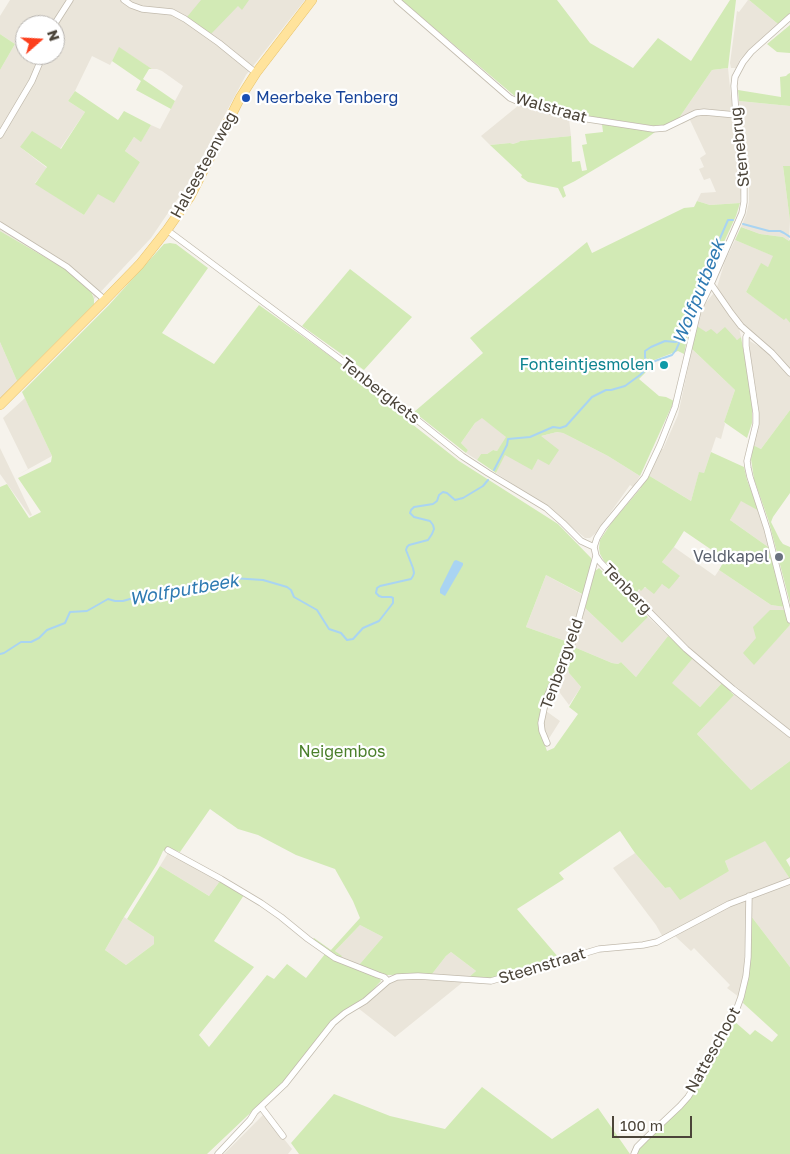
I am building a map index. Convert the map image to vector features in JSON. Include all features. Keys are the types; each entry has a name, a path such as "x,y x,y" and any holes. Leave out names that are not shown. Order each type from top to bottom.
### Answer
{"main road":[{"name":"Halsesteenweg","path":"0,405 140,264 167,230 190,197 240,98 312,0"}],"street":[{"path":"60,15 70,0"},
{"path":"124,0 142,9 172,12 185,18 256,74"},
{"name":"Walstraat","path":"397,0 510,98 519,102 568,116 653,129 665,128 696,113 736,115"},
{"name":"Stenebrug","path":"675,407 698,311 736,228 744,202 744,176 736,115 735,77 738,69 751,52 790,17"},
{"path":"0,135 32,81 39,65"},
{"path":"0,225 67,267 105,300"},
{"name":"Tenbergkets","path":"167,230 361,375 462,456 488,474 546,508 582,541 594,547"},
{"path":"711,284 730,313 790,373"},
{"path":"748,333 746,346 756,413 756,424 748,468 767,529 790,620"},
{"name":"Tenberg","path":"675,407 660,445 644,477 597,538 594,547 596,556 686,649 790,734"},
{"name":"Tenbergveld","path":"547,743 541,723 546,699 568,658 596,556"},
{"path":"168,850 222,879 267,907 308,940 335,958 384,977 388,981 365,1001 333,1023 285,1084 260,1106 250,1120 218,1154"},
{"name":"Steenstraat","path":"388,981 397,977 418,976 492,981 599,949 650,944 709,914 749,896 790,881"},
{"name":"Natteschoot","path":"634,1154 645,1139 688,1097 713,1057 732,1020 741,997 746,976 749,896"},
{"path":"260,1106 283,1136"}],"shaded area":[{"path":"10,0 305,0 246,75 189,182 151,238 94,299 93,295 67,270 0,231 0,70 15,44 0,34 0,16","holes":["119,48 152,69 162,71 183,86 160,129 151,125 141,141 134,137 125,151 140,162 98,193 84,215 35,183 47,168 20,147 60,149 85,112 68,101 92,56 110,65"]},
{"path":"748,0 778,24 740,59 736,68 731,68 730,63 737,11 739,12"},
{"path":"728,68 742,178 740,203 710,205 697,201 701,193 716,192 710,178 704,180 699,169 704,167 700,158 706,154 690,120 682,124 679,118 712,70"},
{"path":"739,101 790,106 790,166 783,166 790,221 789,241 783,237 760,234 741,227 749,202 749,176 747,160 745,160"},
{"path":"519,105 569,119 571,136 520,141 513,144 490,145 481,136"},
{"path":"735,240 774,256 768,267 761,264 746,292 784,319 786,317 790,323 790,371 735,316 717,287 725,261"},
{"path":"715,294 739,328 741,337 738,340 706,333 697,326 704,305"},
{"path":"750,341 768,352 790,377 790,410 761,449 753,445 759,422 759,409 750,353"},
{"path":"0,342 17,381 0,399"},
{"path":"692,349 735,390 724,422 721,439 716,437 704,473 699,473 691,501 648,475 661,448 663,449 678,415"},
{"path":"25,398 52,456 14,477 28,469 3,418"},
{"path":"482,417 507,437 497,451 493,450 487,454 481,454 477,460 466,453 468,450 461,443 475,423"},
{"path":"557,432 563,433 608,456 640,476 633,487 630,485 596,533 590,538 585,538 551,509 496,473 505,454 532,469 538,459 541,436"},
{"path":"0,448 32,515 30,516 0,474"},
{"path":"741,500 759,511 771,549 730,520"},
{"path":"674,547 715,576 719,570 771,605 785,607 786,610 756,638 754,664 790,625 790,761 751,790 697,734 739,689 695,653 636,594 640,589 663,584 680,577 662,562"},
{"path":"546,575 583,595 571,643 526,627"},
{"path":"585,608 622,643 648,617 668,636 636,677 621,662 618,664 612,663 574,647"},
{"path":"693,658 722,683 700,707 671,683"},
{"path":"566,668 568,668 569,673 581,687 569,705 554,685"},
{"path":"546,711 560,721 548,740 543,724"},
{"path":"765,840 790,879 790,967 751,916 746,914 744,965 739,997 727,988 730,985 694,948 691,951 675,936 665,941 656,925 613,868 635,853 665,888 729,871 725,861"},
{"path":"168,853 220,881 209,896 160,866"},
{"path":"124,917 154,937 154,944 126,965 105,950"},
{"path":"360,925 383,937 359,965 341,958 335,951"},
{"path":"451,952 476,971 469,977 432,974"},
{"path":"398,979 463,982 395,1037 358,1008 389,983"},
{"path":"264,1114 292,1149 288,1154 224,1154"}],"green space":[{"path":"201,0 249,0 242,10 238,6 211,34 187,17"},
{"path":"401,0 557,0 590,43 633,68 658,38 691,61 730,0 736,0 728,68 712,70 679,118 666,125 654,126 567,113 517,98"},
{"path":"749,0 790,0 790,13 778,24"},
{"path":"790,25 790,53 777,52 767,44"},
{"path":"0,34 15,44 0,70"},
{"path":"119,47 152,69 149,69 143,79 175,101 171,109 136,90 141,81 112,61"},
{"path":"790,73 790,106 739,101 738,90 781,97 780,77"},
{"path":"75,91 118,120 124,111 151,125 141,142 134,137 125,151 140,162 114,203 98,194 84,215 35,184 47,167 20,147 32,131 61,149 85,112 68,101"},
{"path":"602,124 655,132 563,187 566,196 563,198 558,188 528,182 521,177 522,175 490,145 513,144 520,141 571,136 572,162 580,161 582,171 587,170 582,145 587,144 585,134 603,132"},
{"path":"783,166 790,166 790,221"},
{"path":"697,201 710,205 740,203 736,216 704,285 691,320 684,354 678,351 649,362 652,366 639,379 659,396 674,401 640,476 608,456 563,433 557,432 541,436 559,450 549,465 538,459 532,470 505,455 496,473 477,460 481,454 487,454 493,450 497,451 506,437 482,418 475,423 461,443 468,450 466,453 414,412 483,353 470,338 587,242 592,253 684,208 694,207"},
{"path":"741,227 760,234 783,237 789,241 790,239 790,323 786,318 784,320 746,292 761,263 768,267 773,256 735,240"},
{"path":"0,231 67,270 91,291 94,299 94,304 17,381 0,342"},
{"name":"Neigembos","path":"164,244 176,244 208,268 162,333 214,364 259,305 351,371 417,428 459,461 558,524 591,558 592,564 584,595 546,575 526,627 571,643 563,663 544,698 540,731 547,751 554,748 578,714 569,707 581,687 569,673 568,668 574,647 612,663 618,664 621,662 636,677 668,636 693,658 672,683 700,707 722,683 734,695 697,734 751,790 790,761 790,857 786,860 790,867 790,879 765,841 725,861 729,871 680,900 670,887 665,888 635,853 620,831 559,873 564,879 517,909 559,958 521,971 484,978 469,977 476,971 451,952 432,974 387,975 359,965 383,937 360,925 335,951 342,956 341,958 312,940 314,938 331,950 360,918 335,869 296,855 258,835 238,829 210,809 180,852 168,848 163,851 105,950 126,965 154,944 154,937 127,919 160,866 209,896 220,881 244,895 214,941 254,967 199,1035 209,1047 267,975 274,979 287,964 306,978 325,954 379,978 381,981 367,996 344,1011 283,1082 207,1154 0,1154 0,487 7,484 29,518 41,512 18,478 51,462 52,456 22,392 109,305"},
{"path":"350,269 412,317 364,370 302,326"},
{"path":"697,326 706,332 711,329 717,334 725,327 737,340 741,337 752,408 752,423 747,438 724,422 735,390 692,349"},
{"path":"790,410 790,493 771,522 783,544 790,547 790,603 769,522 754,479 751,459 753,445 761,449"},
{"path":"711,452 744,467 759,511 741,501 730,520 771,549 785,607 771,605 719,570 725,559 684,531 662,562 680,576 669,589 662,584 654,594 645,587 641,591 639,589 636,594 604,561 600,554 600,540 612,522 640,489 648,475 691,501 699,472 704,473"},
{"path":"599,568 648,617 622,643 585,608 595,571"},
{"path":"770,610 786,610 790,625 754,665 743,653 756,638 753,627"},
{"path":"751,916 790,967 790,1154 636,1154 638,1149 684,1104 734,1021 750,1035 755,1030 772,1042 778,1035 743,1003 748,975"},
{"path":"482,1087 552,1139 598,1108 630,1154 299,1154 291,1143 334,1094 390,1116 445,1129"}],"water":[{"path":"456,560 463,563 463,565 445,596 440,593 440,589"}],"waterway":[{"name":"Wolfputbeek","path":"494,470 507,445 508,439 530,437 553,427 560,428 566,426 592,397 606,390 625,386 655,361 672,355 680,341 685,316 692,303 693,296 712,259 728,220 733,220"},
{"name":"Wolfputbeek","path":"743,224 769,231 780,231 790,237"},
{"path":"648,367 645,351 665,341 680,341"},
{"name":"Wolfputbeek","path":"0,654 21,642 31,642 39,638 47,630 65,623 70,612 87,611 108,599 123,601 154,592 205,586 232,578 263,580 287,587 291,590 294,597 317,610 329,629 341,633 347,640 353,639 363,628 379,621 393,603 393,598 379,596 376,593 377,588 411,579 413,576 413,568 406,550 407,547 428,540 432,534 434,529 430,521 414,517 410,513 411,510 414,507 433,504 443,492 455,500 463,498 483,486 488,480"}],"place":[{"name":"Meerbeke Tenberg","path":"246,98"},
{"name":"Fonteintjesmolen","path":"664,365"},
{"name":"Veldkapel","path":"779,557"}]}
